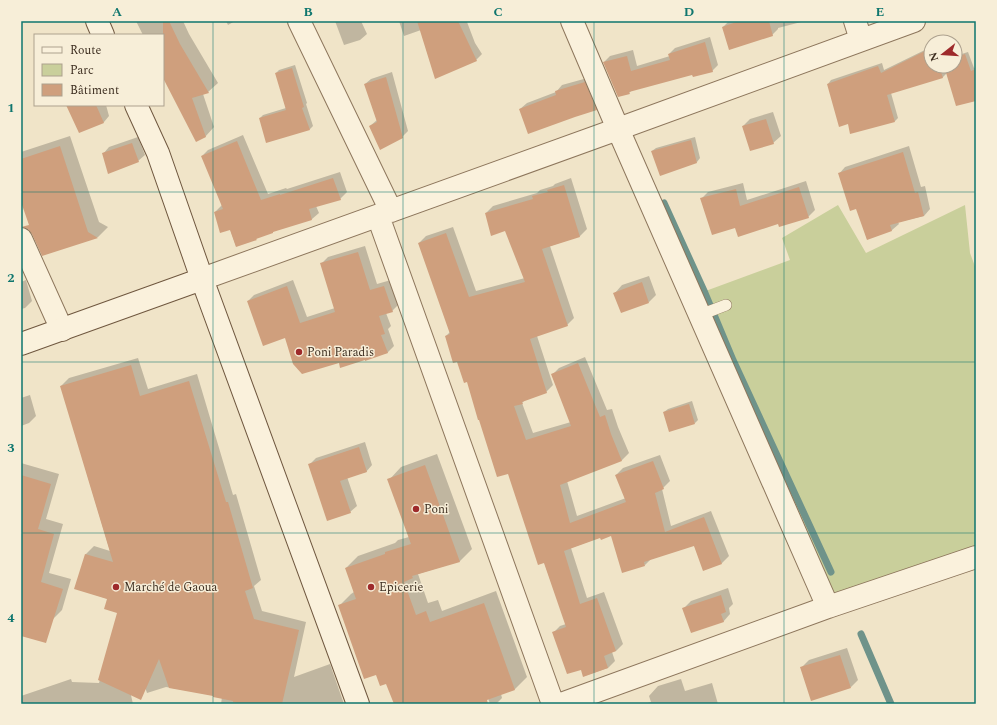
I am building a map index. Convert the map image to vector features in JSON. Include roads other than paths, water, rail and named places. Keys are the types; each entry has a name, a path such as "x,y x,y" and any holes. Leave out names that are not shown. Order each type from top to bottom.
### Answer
{"street":[{"path":"97,21 103,34"},
{"path":"299,21 384,214 553,704"},
{"path":"572,21 828,607"},
{"path":"21,344 618,129 858,31 914,21"},
{"path":"136,106 158,153 202,279 358,704"},
{"path":"21,238 62,330"},
{"path":"561,704 828,607 976,557"}],"lane":[{"path":"700,315 726,304"}],"waterway":[{"path":"664,203 705,293 733,360 831,572"},
{"path":"861,634 891,704"}],"place":[{"name":"Poni Paradis","path":"299,352"},
{"name":"Poni","path":"416,509"},
{"name":"Marché de Gaoua","path":"116,587"},
{"name":"Epicerie","path":"371,587"}]}
